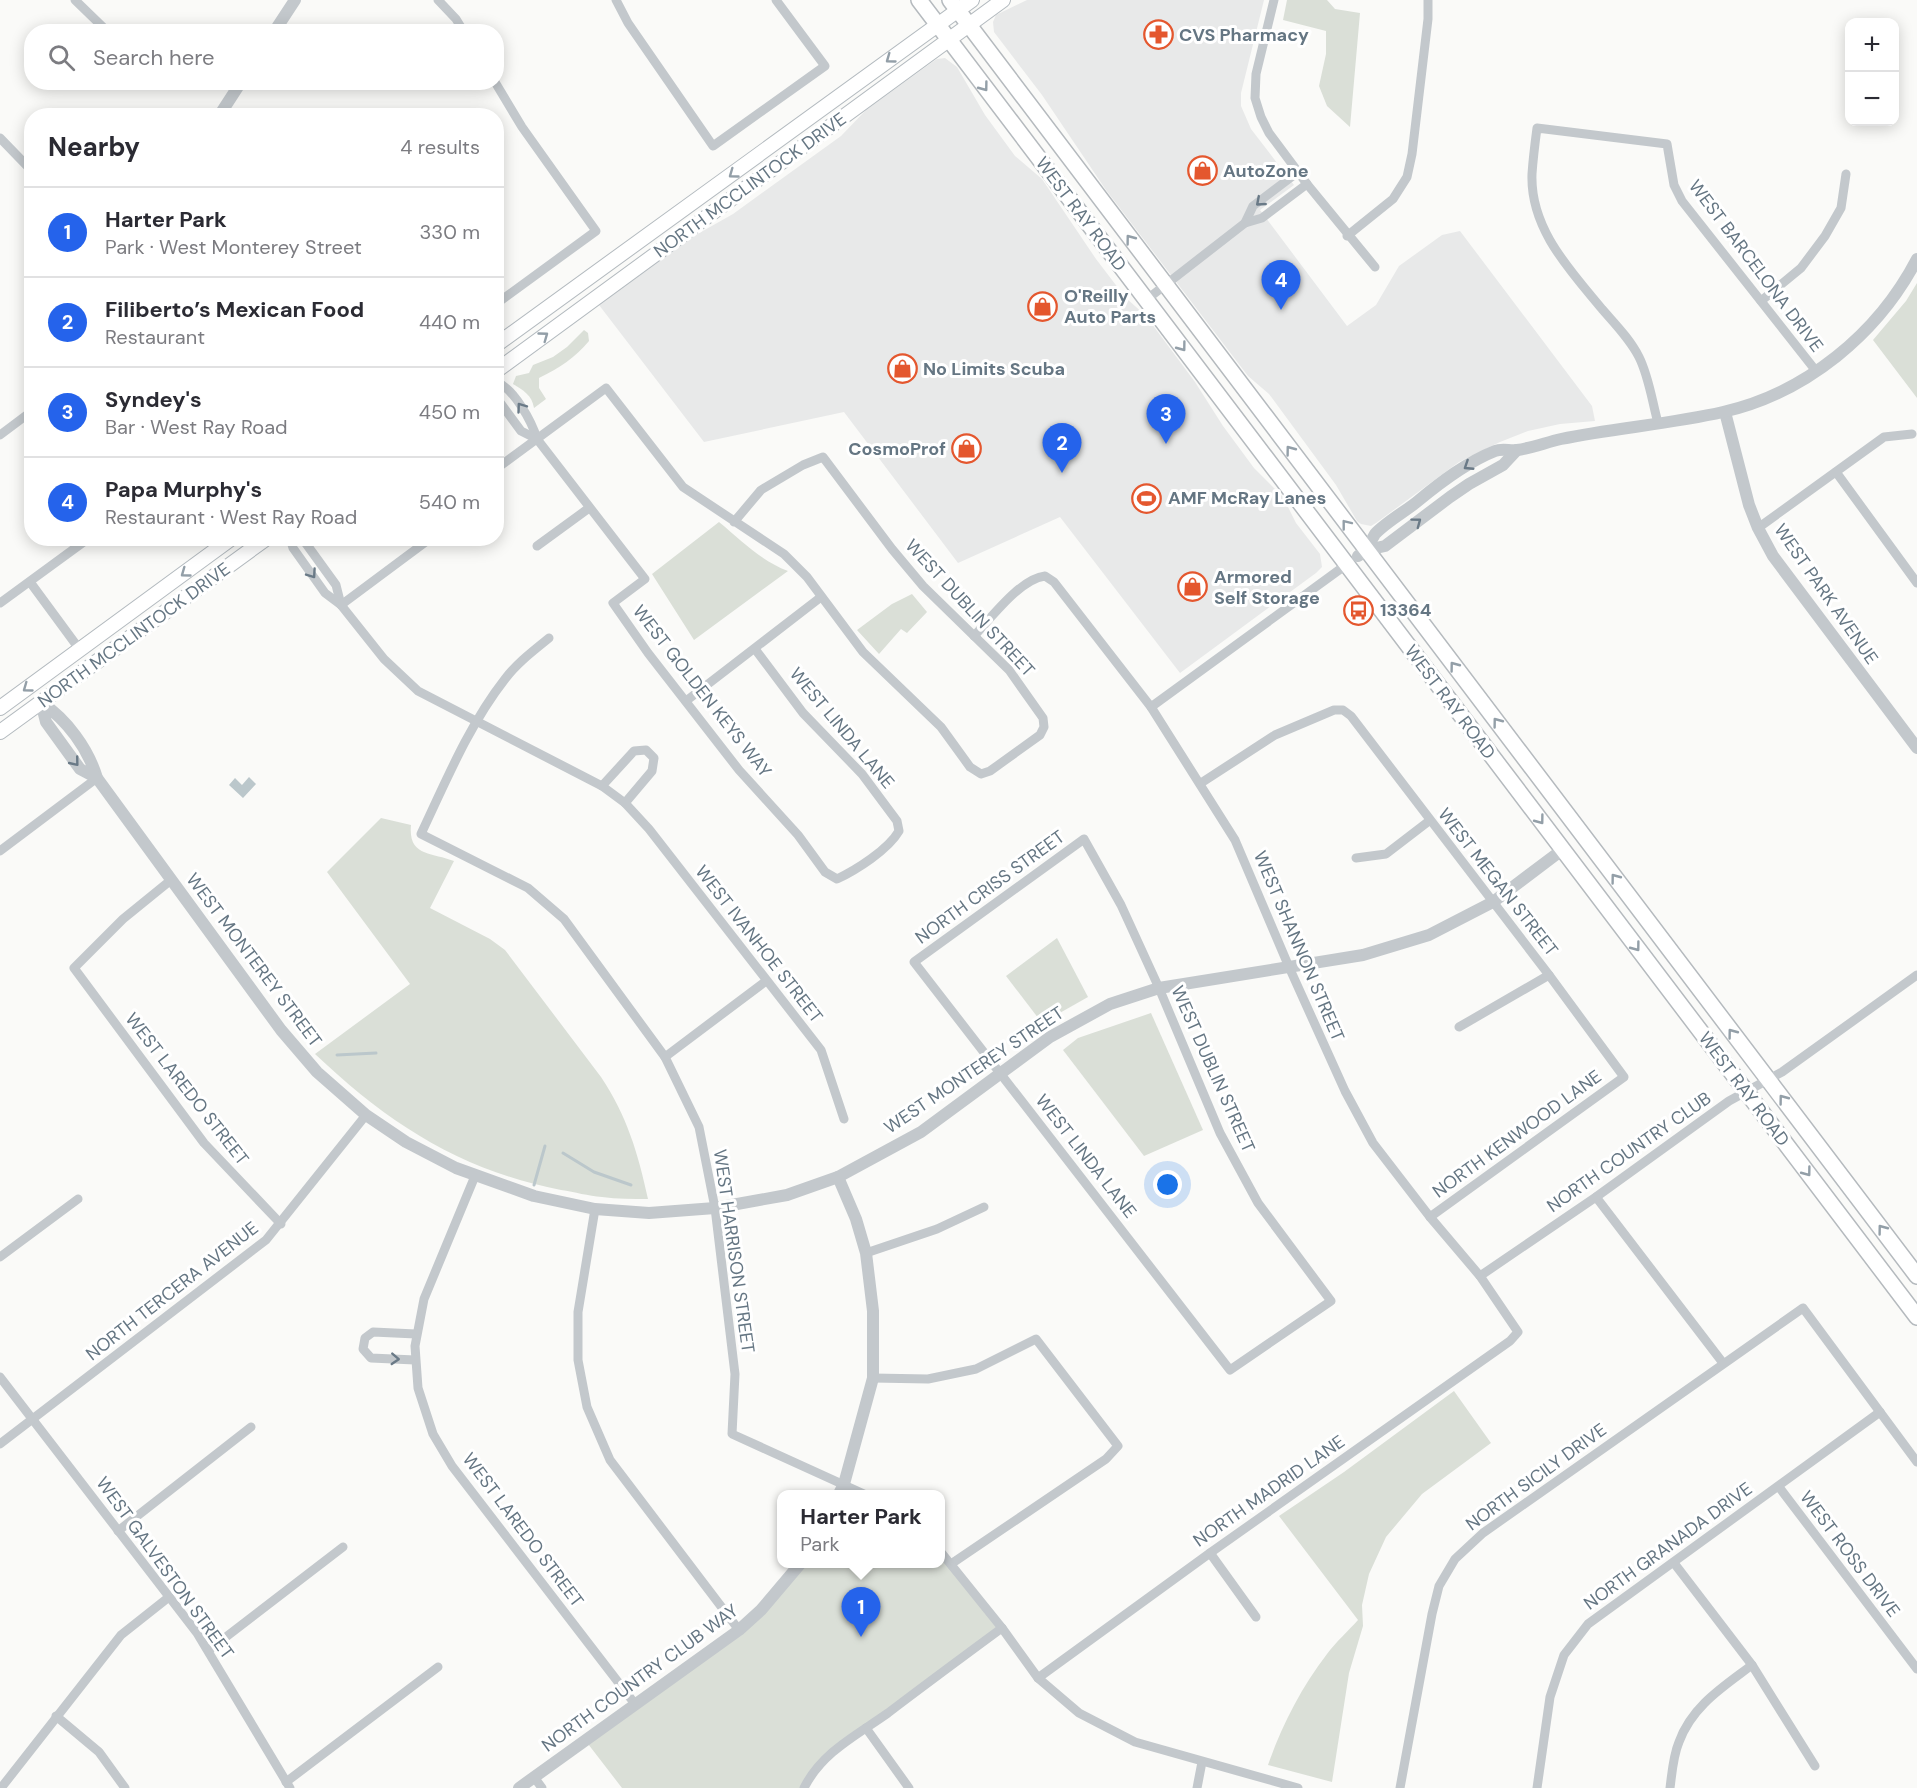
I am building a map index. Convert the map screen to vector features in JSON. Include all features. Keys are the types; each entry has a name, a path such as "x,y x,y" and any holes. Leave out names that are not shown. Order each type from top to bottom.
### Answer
{"main road":[{"name":"WEST RAY ROAD","path":"919,0 1146,300 1357,557 1768,1080 1917,1276"},
{"name":"NORTH MCCLINTOCK DRIVE","path":"504,339 938,25 954,5 972,0"},
{"name":"NORTH MCCLINTOCK DRIVE","path":"504,364 1003,0"},
{"name":"WEST RAY ROAD","path":"954,5 1165,285 1562,850 1917,1317"},
{"name":"NORTH MCCLINTOCK DRIVE","path":"0,708 221,546"},
{"name":"NORTH MCCLINTOCK DRIVE","path":"0,732 256,546"}],"street":[{"path":"75,0 100,24"},
{"path":"279,24 295,0"},
{"path":"438,0 459,24"},
{"path":"616,0 628,23 713,146 825,66 776,0"},
{"path":"1274,0 1256,74 1256,98 1264,125 1347,236 1374,267"},
{"path":"1347,236 1393,199 1407,177 1412,154 1428,19 1428,0"},
{"path":"224,108 236,90"},
{"path":"500,90 522,127 596,231 504,298"},
{"name":"WEST BARCELONA DRIVE","path":"1658,423 1646,372 1638,356 1624,335 1564,262 1544,230 1537,210 1532,175 1537,128 1667,144 1674,185 1682,201 1816,371"},
{"path":"0,138 24,163"},
{"path":"1245,224 1253,207 1298,172"},
{"path":"1761,302 1801,268 1825,236 1841,208 1846,174"},
{"path":"1146,300 1245,224 1262,218 1307,184"},
{"path":"1151,707 1357,557 1385,546 1459,490 1503,465 1518,450 1596,432 1725,412 1775,395 1834,359 1868,327 1902,284 1917,259"},
{"name":"WEST GOLDEN KEYS WAY","path":"504,386 532,422 537,439 645,579 613,603 739,770 798,835 825,872 837,879"},
{"path":"504,463 606,388 683,487 784,554 807,577 821,597 686,701"},
{"name":"WEST GOLDEN KEYS WAY","path":"504,408 521,431 537,439"},
{"name":"WEST PARK AVENUE","path":"1725,412 1749,505 1758,528 1791,582 1917,748"},
{"path":"0,435 24,417"},
{"path":"1758,528 1884,437 1912,434"},
{"name":"WEST DUBLIN STREET","path":"734,522 761,490 803,465 823,457 892,549 923,586 1009,670 1043,718 1044,727 1040,735 990,771 981,774 970,767 941,726 862,652 821,597"},
{"path":"1836,472 1917,583"},
{"path":"537,546 589,508"},
{"path":"0,603 78,546"},
{"name":"WEST IVANHOE STREET","path":"293,546 325,593 341,605 384,659 406,682 431,699 602,786 625,803 649,829 821,1050 844,1119"},
{"name":"WEST IVANHOE STREET","path":"308,546 336,585 341,605"},
{"path":"341,605 420,546"},
{"name":"WEST SHANNON STREET","path":"974,636 1017,591 1035,578 1045,576 1054,582 1151,707 1236,840 1289,967 1345,1091 1373,1143 1431,1218 1480,1276 1518,1332"},
{"path":"30,582 80,650"},
{"path":"475,722 505,678 525,657 549,638"},
{"name":"WEST LINDA LANE","path":"755,649 803,713 862,774 897,821 899,831 894,841 850,873 837,879"},
{"name":"WEST MONTEREY STREET","path":"41,702 58,714 92,760 97,778 293,1045 332,1086 366,1115 420,1150 475,1176 534,1196 595,1209 649,1214 715,1208 787,1195 838,1177 921,1132 1050,1037 1110,1004 1159,988 1363,955 1430,935 1493,902 1562,850"},
{"name":"WEST MEGAN STREET","path":"1201,783 1275,735 1334,710 1343,710 1351,716 1624,1077"},
{"name":"WEST HARRISON STREET","path":"475,722 421,834 528,888 564,919 665,1057 699,1127 715,1208 735,1374 732,1434 842,1489"},
{"path":"602,786 634,751 646,750 654,758 652,771 625,803"},
{"path":"0,850 97,778"},
{"path":"1356,858 1386,855 1429,821"},
{"name":"WEST DUBLIN STREET","path":"1084,839 1121,905 1220,1133 1258,1203 1331,1301 1230,1370"},
{"name":"NORTH CRISS STREET","path":"914,962 1084,839"},
{"name":"WEST LAREDO STREET","path":"171,880 123,919 74,968 204,1143 281,1224"},
{"name":"WEST LINDA LANE","path":"914,962 1230,1370"},
{"path":"1459,1027 1549,975"},
{"name":"NORTH COUNTRY CLUB","path":"1480,1276 1596,1197 1729,1101 1768,1080 1917,975"},
{"path":"665,1057 766,981"},
{"name":"NORTH KENWOOD LANE","path":"1431,1218 1624,1077"},
{"name":"NORTH TERCERA AVENUE","path":"0,1444 250,1255 281,1224 366,1115"},
{"name":"WEST LAREDO STREET","path":"475,1176 424,1299 416,1334 415,1360 418,1388 434,1434 452,1466 635,1704"},
{"path":"838,1177 856,1219 866,1253 873,1311 873,1378 842,1489"},
{"path":"1596,1197 1723,1363"},
{"path":"0,1257 78,1199"},
{"path":"866,1253 937,1229 984,1207"},
{"path":"595,1209 579,1312 578,1360 587,1407 610,1460 739,1630"},
{"name":"NORTH SICILY DRIVE","path":"1400,1788 1439,1586 1455,1560 1483,1533 1803,1308 1880,1412"},
{"path":"415,1360 371,1358 363,1348 364,1338 373,1332 416,1334"},
{"name":"NORTH MADRID LANE","path":"1038,1678 1510,1341 1518,1332"},
{"path":"873,1378 928,1379 976,1368 1036,1339 1118,1446 1106,1459 951,1564"},
{"name":"WEST GALVESTON STREET","path":"0,1377 209,1650 288,1785"},
{"path":"1880,1412 1917,1462"},
{"name":"NORTH GRANADA DRIVE","path":"1537,1788 1550,1697 1564,1655 1588,1624 1880,1412"},
{"path":"118,1531 251,1427"},
{"name":"WEST ROSS DRIVE","path":"1779,1487 1917,1670"},
{"path":"209,1650 343,1547"},
{"path":"1210,1553 1256,1617"},
{"path":"945,1557 1002,1628 1038,1678 1078,1713 1135,1742 1298,1788"},
{"path":"1674,1563 1752,1665 1815,1766"},
{"name":"NORTH COUNTRY CLUB WAY","path":"519,1788 739,1630 762,1610 796,1568"},
{"path":"1,1788 121,1635 169,1597"},
{"path":"804,1788 810,1776 833,1750 1002,1628"},
{"path":"1670,1788 1678,1743 1692,1715 1710,1697 1752,1665"},
{"path":"288,1785 438,1667"},
{"path":"56,1716 99,1752 125,1788"},
{"path":"866,1728 909,1788"},
{"path":"1197,1788 1202,1762"},
{"path":"534,1777 542,1788"}],"shaded area":[{"path":"1027,0 1264,0 1241,93 1241,106 1251,129 1294,185 1260,210 1347,326 1376,305 1399,266 1442,235 1460,231 1592,406 1595,421 1560,424 1528,431 1500,442 1459,462 1371,526 1361,524 1336,485 1269,394 1248,376 1106,190 1042,95 994,32 993,22 996,15"},
{"path":"1287,0 1327,0 1335,9 1360,13 1350,127 1327,106 1319,86 1326,54 1326,31 1283,20"},
{"path":"945,58 957,67 985,115 1015,156 1042,179 1096,259 1125,297 1146,316 1254,468 1283,497 1296,523 1320,554 1322,567 1316,573 1180,673 1060,517 958,563 844,412 704,442 599,305 687,240 733,214 841,136 866,110 931,63"},
{"path":"1917,283 1917,398 1873,340 1906,301"},
{"path":"584,330 588,333 589,341 584,347 566,362 539,378 539,388 546,399 534,408 529,396 513,384 516,376 529,373 533,365 553,357"},
{"path":"719,522 760,556 788,571 694,640 652,574"},
{"path":"912,594 927,612 907,633 901,629 879,654 857,630 892,604"},
{"path":"249,777 256,784 243,798 229,785 235,778 242,785"},
{"path":"381,818 411,825 413,843 417,848 454,861 430,908 490,939 505,950 601,1077 625,1121 648,1199 608,1198 561,1190 524,1181 458,1157 399,1123 370,1102 315,1054 410,984 327,872"},
{"path":"1057,938 1088,997 1042,1023 1006,976"},
{"path":"1151,1013 1203,1130 1144,1156 1063,1050 1078,1038"},
{"path":"1454,1391 1491,1443 1422,1494 1386,1537 1369,1574 1362,1605 1363,1626 1349,1673 1332,1782 1268,1765 1286,1721 1309,1680 1331,1650 1358,1620 1279,1516 1344,1472"},
{"path":"945,1556 1002,1628 833,1750 804,1788 622,1788 585,1740 723,1643 796,1568 945,1568"}],"waterway":[{"path":"337,1055 376,1053"},
{"path":"534,1185 545,1146"},
{"path":"563,1153 594,1172 631,1185"}],"place":[{"name":"CVS Pharmacy","path":"1158,35"},
{"name":"AutoZone","path":"1202,171"},
{"name":"O'Reilly Auto Parts","path":"1043,306"},
{"name":"Papa Murphy's","path":"1281,310"},
{"name":"No Limits Scuba","path":"902,369"},
{"name":"Syndey's","path":"1166,444"},
{"name":"CosmoProf","path":"967,449"},
{"name":"Filiberto’s Mexican Food","path":"1062,473"},
{"name":"AMF McRay Lanes","path":"1147,498"},
{"name":"Armored Self Storage","path":"1193,587"},
{"name":"13364","path":"1359,610"},
{"name":"Harter Park","path":"861,1637"}]}
